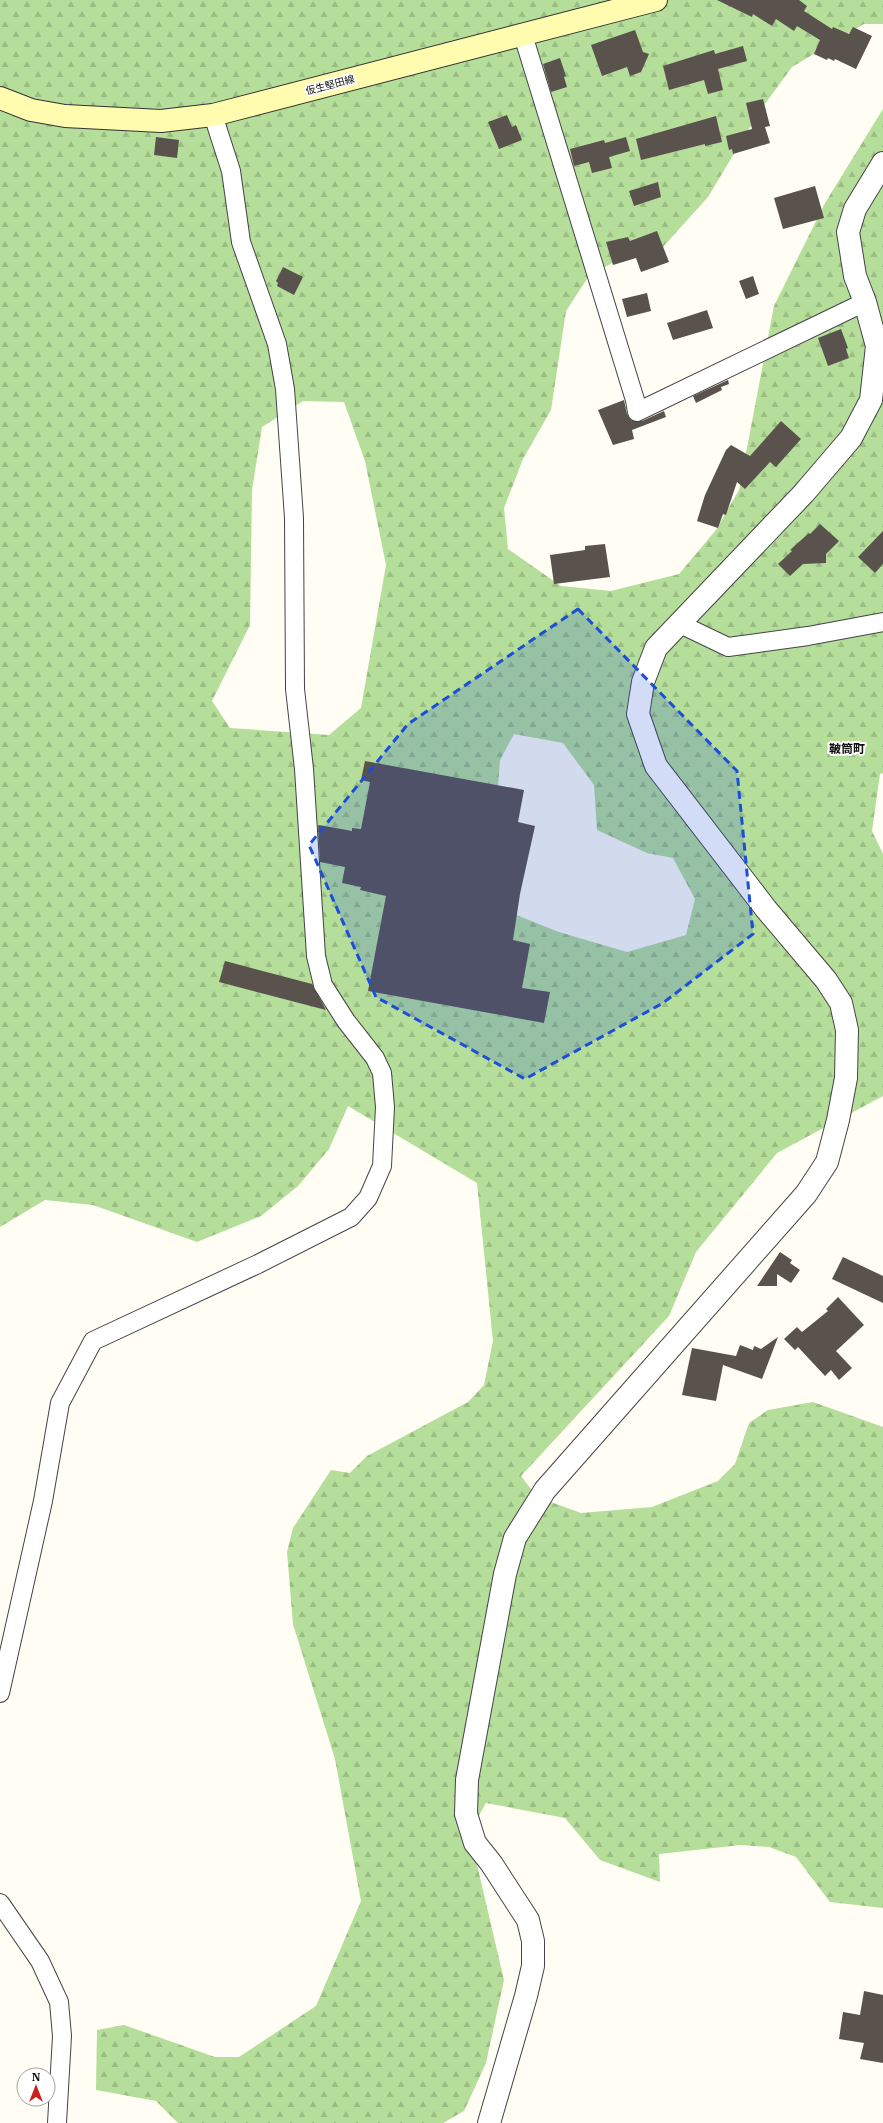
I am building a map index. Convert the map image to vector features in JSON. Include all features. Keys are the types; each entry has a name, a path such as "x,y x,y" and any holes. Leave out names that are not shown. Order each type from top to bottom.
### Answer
{"main road":[{"name":"仮生堅田線","path":"0,98 31,110 65,116 161,121 213,116 656,0"}],"street":[{"path":"523,35 633,392 637,412 865,302"},
{"path":"0,1693 43,1501 60,1403 93,1341 258,1264 351,1217 368,1198 382,1166 385,1107 382,1073 375,1058 346,1021 322,985 316,956 304,769 295,689 294,518 285,390 277,344 241,242 231,171 213,116"},
{"path":"489,2123 526,1996 533,1966 533,1941 528,1920 491,1863 475,1843 466,1814 467,1780 505,1574 515,1538 545,1490 806,1194 827,1162 838,1120 846,1078 847,1030 841,1003 826,980 766,909 656,766 645,738 638,714 643,682 656,648 678,623 804,493 851,438 871,400 880,352 865,302 855,276 848,232 855,209 883,163"},
{"path":"678,623 728,647 808,636 883,622"},
{"path":"0,1903 40,1961 59,2002 62,2036 57,2123"}],"highlighted area":[{"path":"578,609 737,771 753,934 663,1003 525,1079 376,997 309,845 408,724"}],"green space":[{"path":"0,0 883,0 883,24 864,24 792,67 759,112 708,197 653,258 621,258 589,276 566,311 551,410 523,459 504,508 508,549 561,586 611,591 679,574 716,530 739,490 774,306 825,203 883,109 883,773 880,774 872,831 883,854 883,1096 777,1153 696,1252 669,1316 521,1476 537,1497 581,1513 652,1507 718,1481 735,1464 749,1423 768,1410 813,1402 883,1427 883,1908 830,1902 796,1857 769,1847 741,1845 659,1854 660,1882 600,1860 565,1818 486,1803 473,1826 474,1852 504,1980 486,2063 464,2111 443,2123 178,2123 156,2101 96,2090 97,2030 124,2025 215,2057 239,2057 316,2006 361,1901 335,1759 293,1624 287,1552 293,1528 331,1470 350,1473 367,1456 468,1402 484,1385 493,1341 477,1183 348,1106 329,1149 298,1186 261,1216 197,1242 93,1205 45,1200 0,1227","holes":["303,401 344,402 365,461 386,565 361,708 329,735 230,728 212,701 250,625 252,490 262,427","514,734 563,743 594,785 597,830 647,853 673,858 695,899 686,935 627,952 559,932 501,909 494,841 500,760"]}],"building":[{"path":"717,0 799,0 807,6 804,11 832,29 833,27 849,34 853,27 872,36 856,69 835,59 834,61 828,58 827,60 814,54 820,40 797,26 794,31 776,19 772,26 753,14 752,17"},
{"path":"635,30 643,52 649,54 641,72 630,76 627,67 602,76 591,45"},
{"path":"743,46 747,61 718,69 723,90 708,94 704,80 669,90 663,66 714,50 715,54"},
{"path":"560,58 566,76 564,77 567,87 551,92 543,64"},
{"path":"763,99 770,126 765,127 770,143 733,154 732,149 729,150 726,136 752,129 746,103"},
{"path":"507,115 512,127 516,125 522,140 499,149 488,122"},
{"path":"716,116 722,142 705,146 705,144 641,160 636,139"},
{"path":"156,137 179,140 177,158 154,155"},
{"path":"626,137 630,151 609,157 612,168 592,173 589,162 574,166 570,149 604,140 605,143"},
{"path":"658,182 661,197 634,206 629,191"},
{"path":"815,186 824,218 783,229 774,198"},
{"path":"657,231 669,262 641,272 636,258 613,265 606,242 628,237 630,241"},
{"path":"283,267 303,277 294,295 277,286 278,283 276,281"},
{"path":"753,276 759,294 746,299 739,281"},
{"path":"647,293 651,311 627,317 622,299"},
{"path":"707,310 713,328 673,340 667,323"},
{"path":"841,329 848,348 846,349 849,358 828,366 818,338"},
{"path":"728,380 729,384 721,387 722,390 696,403 693,396"},
{"path":"624,400 627,414 632,421 642,421 664,411 666,417 632,430 634,439 613,445 598,410"},
{"path":"781,421 801,439 776,467 770,462 745,489 737,482 726,515 723,514 718,528 697,521 705,495 726,450 731,445 750,456"},
{"path":"820,524 839,541 826,554 826,563 803,564 790,576 778,564 792,551 790,550"},
{"path":"883,531 883,564 875,573 858,557"},
{"path":"605,544 610,577 554,584 550,555 585,550 585,546"},
{"path":"365,761 524,790 518,822 535,826 520,894 513,940 530,944 522,988 550,992 544,1023 368,991 386,896 360,890 361,887 342,883 345,867 320,862 318,826 352,831 352,828 361,829 370,782 361,780"},
{"path":"225,961 312,984 326,1010 219,982"},
{"path":"780,1252 792,1260 790,1263 800,1270 791,1283 777,1274 777,1286 757,1286"},
{"path":"843,1257 883,1276 883,1303 832,1279"},
{"path":"838,1297 864,1325 836,1351 852,1368 839,1380 831,1370 825,1376 798,1347 795,1350 784,1339 797,1327 802,1332 828,1311 826,1309"},
{"path":"778,1337 762,1379 723,1365 716,1401 682,1395 692,1348 736,1356 740,1345 753,1350 754,1346 761,1349"},
{"path":"864,1991 883,1995 883,2063 860,2059 864,2043 839,2039 843,2012 860,2015"}],"district":[{"name":"鞁筒町","path":"847,748"}]}
